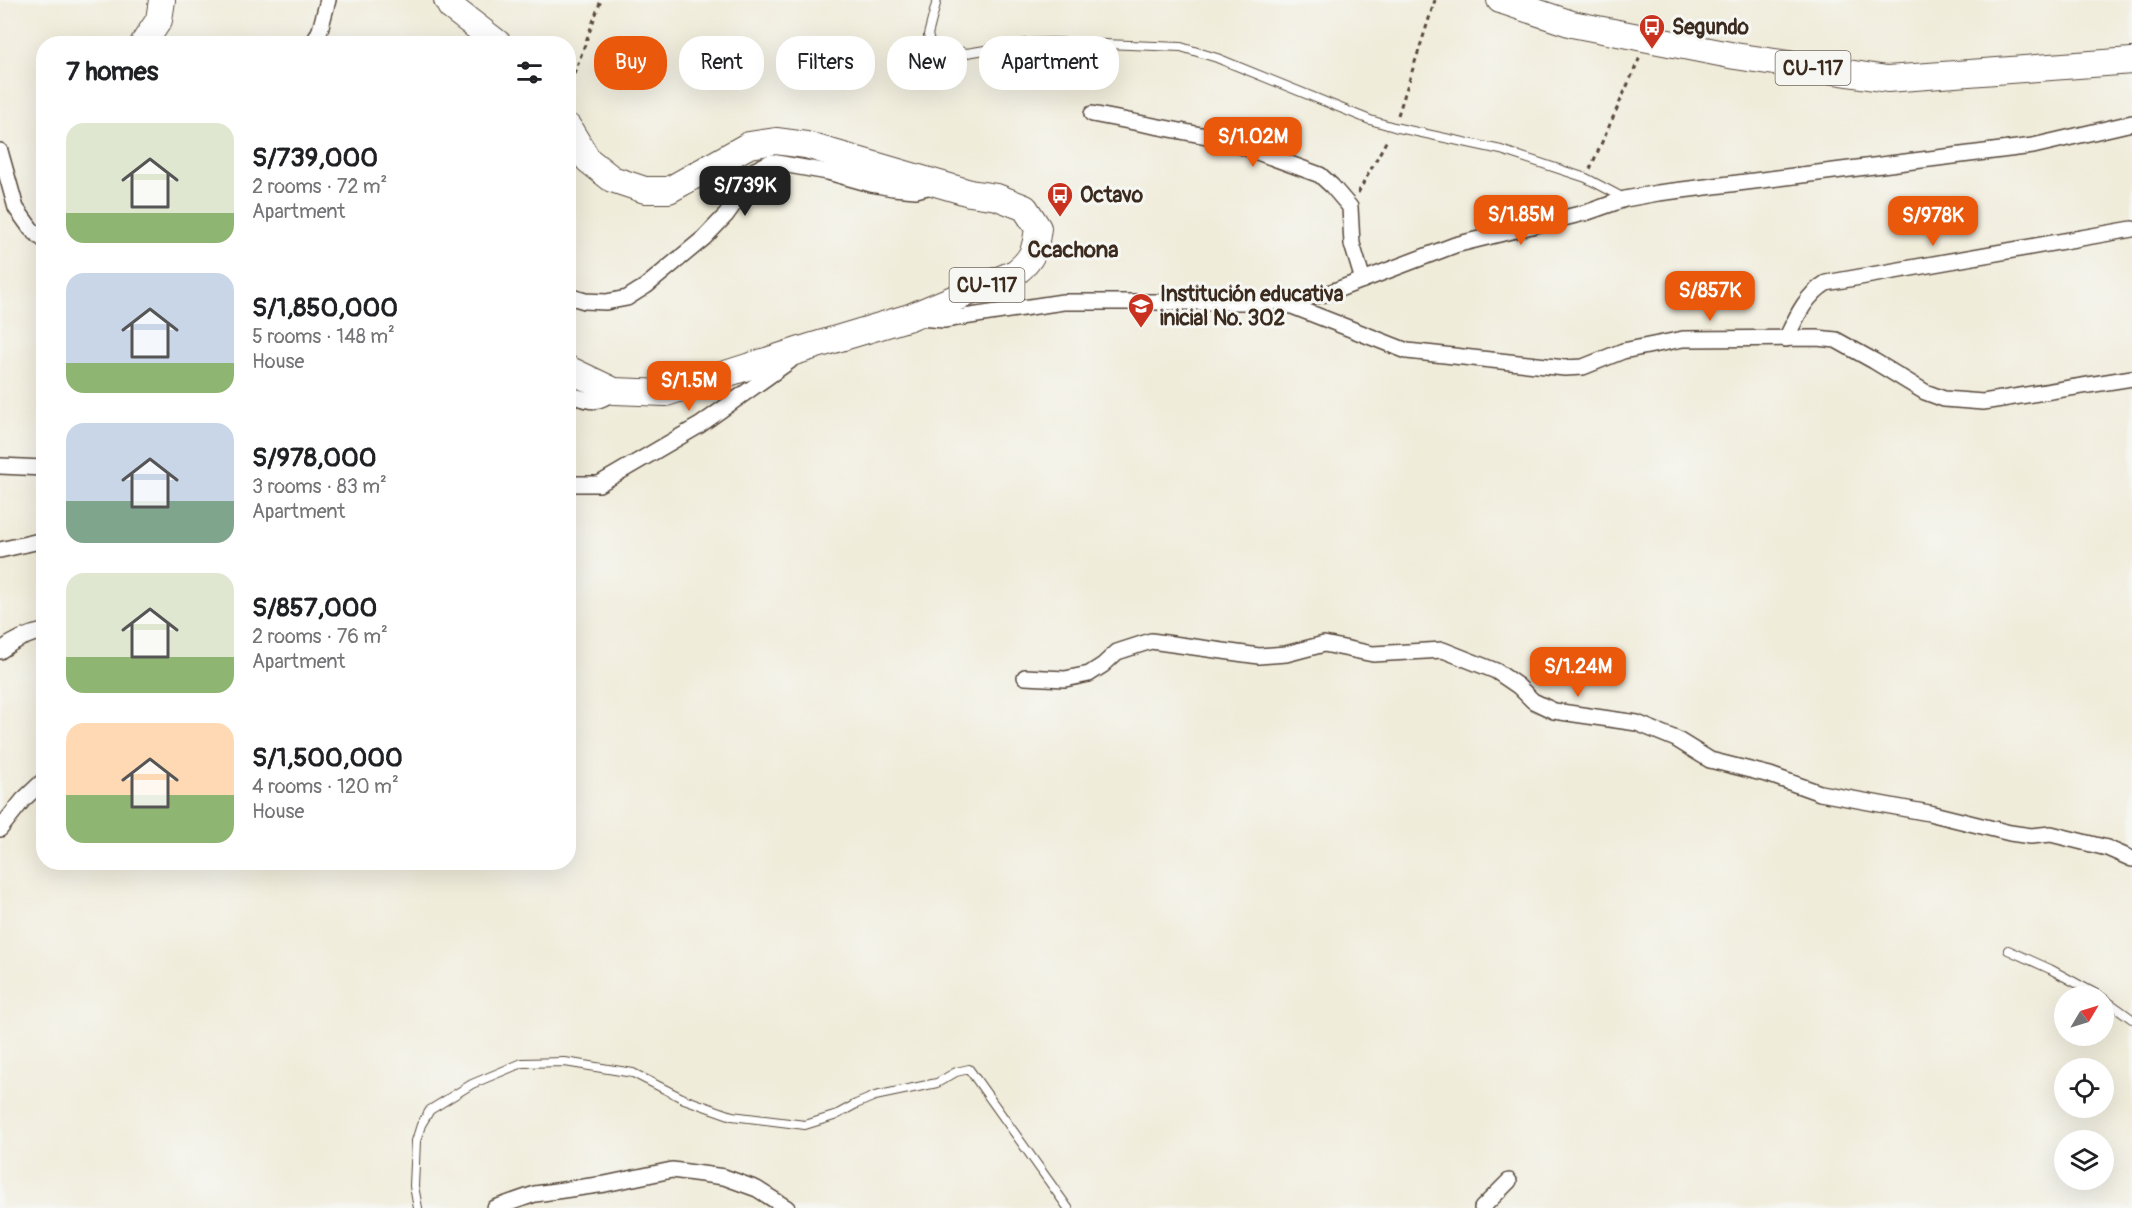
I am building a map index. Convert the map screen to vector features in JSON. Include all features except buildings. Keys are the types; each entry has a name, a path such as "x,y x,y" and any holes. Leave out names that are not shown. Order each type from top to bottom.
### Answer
{"main road":[{"path":"148,36 159,20 162,0"},
{"path":"447,0 451,7 489,36"},
{"name":"CU-117","path":"1500,0 1572,24 1735,56 1887,79 2132,61"},
{"name":"CU-117","path":"576,140 588,160 612,179 645,190 669,190 749,145 776,141 806,145 936,184 997,197 1024,208 1038,228 1036,249 1028,263 1015,273 910,317 666,393 614,391 576,373"}],"street":[{"path":"317,36 328,0"},
{"path":"1092,114 1233,143 1320,175 1350,207 1352,244 1363,280"},
{"path":"910,317 944,320 1063,302 1282,302 1326,294 1455,245 1588,212 1625,199 2033,146 2132,123"},
{"path":"0,151 16,208 36,233"},
{"path":"576,298 606,302 627,298 646,286 704,238 726,215 755,170 771,162 828,172 893,188 916,190 936,184"},
{"path":"1786,339 1807,299 1814,290 1826,283 2132,229"},
{"path":"1282,302 1407,351 1564,368 1582,367 1623,351 1683,339 1817,338 1836,340 1924,392 1944,399 1983,402 2132,378"},
{"path":"576,484 599,484 700,425 810,347"},
{"path":"576,397 593,402 603,399 614,391"},
{"path":"0,466 36,468"},
{"path":"0,550 36,542"},
{"path":"0,651 36,632"},
{"path":"1025,677 1065,679 1089,674 1117,652 1151,641 1259,656 1286,654 1324,644 1373,654 1443,650 1496,671 1533,700 1554,711 1637,723 1676,739 1710,760 1770,775 1820,793 1929,813 2010,833 2031,836 2051,834 2107,848 2132,859"},
{"path":"0,829 36,788"},
{"path":"495,1208 535,1194 605,1184 672,1170 723,1177 757,1189 787,1208"},
{"path":"1482,1208 1509,1181"}],"lane":[{"path":"937,0 928,35 930,41 938,47 967,53 1027,43 1052,42 1181,47 1217,58 1370,120 1501,150 1586,178 1625,199"},
{"path":"2008,950 2082,986"},
{"path":"2114,1005 2132,1018"},
{"path":"418,1208 414,1186 416,1141 421,1125 430,1110 472,1084 522,1063 566,1062 633,1073 684,1099 732,1116 805,1125 834,1116 875,1096 937,1083 956,1072 969,1069 1068,1208"}],"path":[{"path":"576,69 601,0"},
{"path":"1350,207 1394,127 1435,0"},
{"path":"1586,178 1648,39"}],"place":[{"name":"Segundo","path":"1652,50"},
{"name":"Octavo","path":"1060,218"},
{"name":"Institución educativa inicial No. 302","path":"1141,329"}],"district":[{"name":"Ccachona","path":"1073,250"}]}
